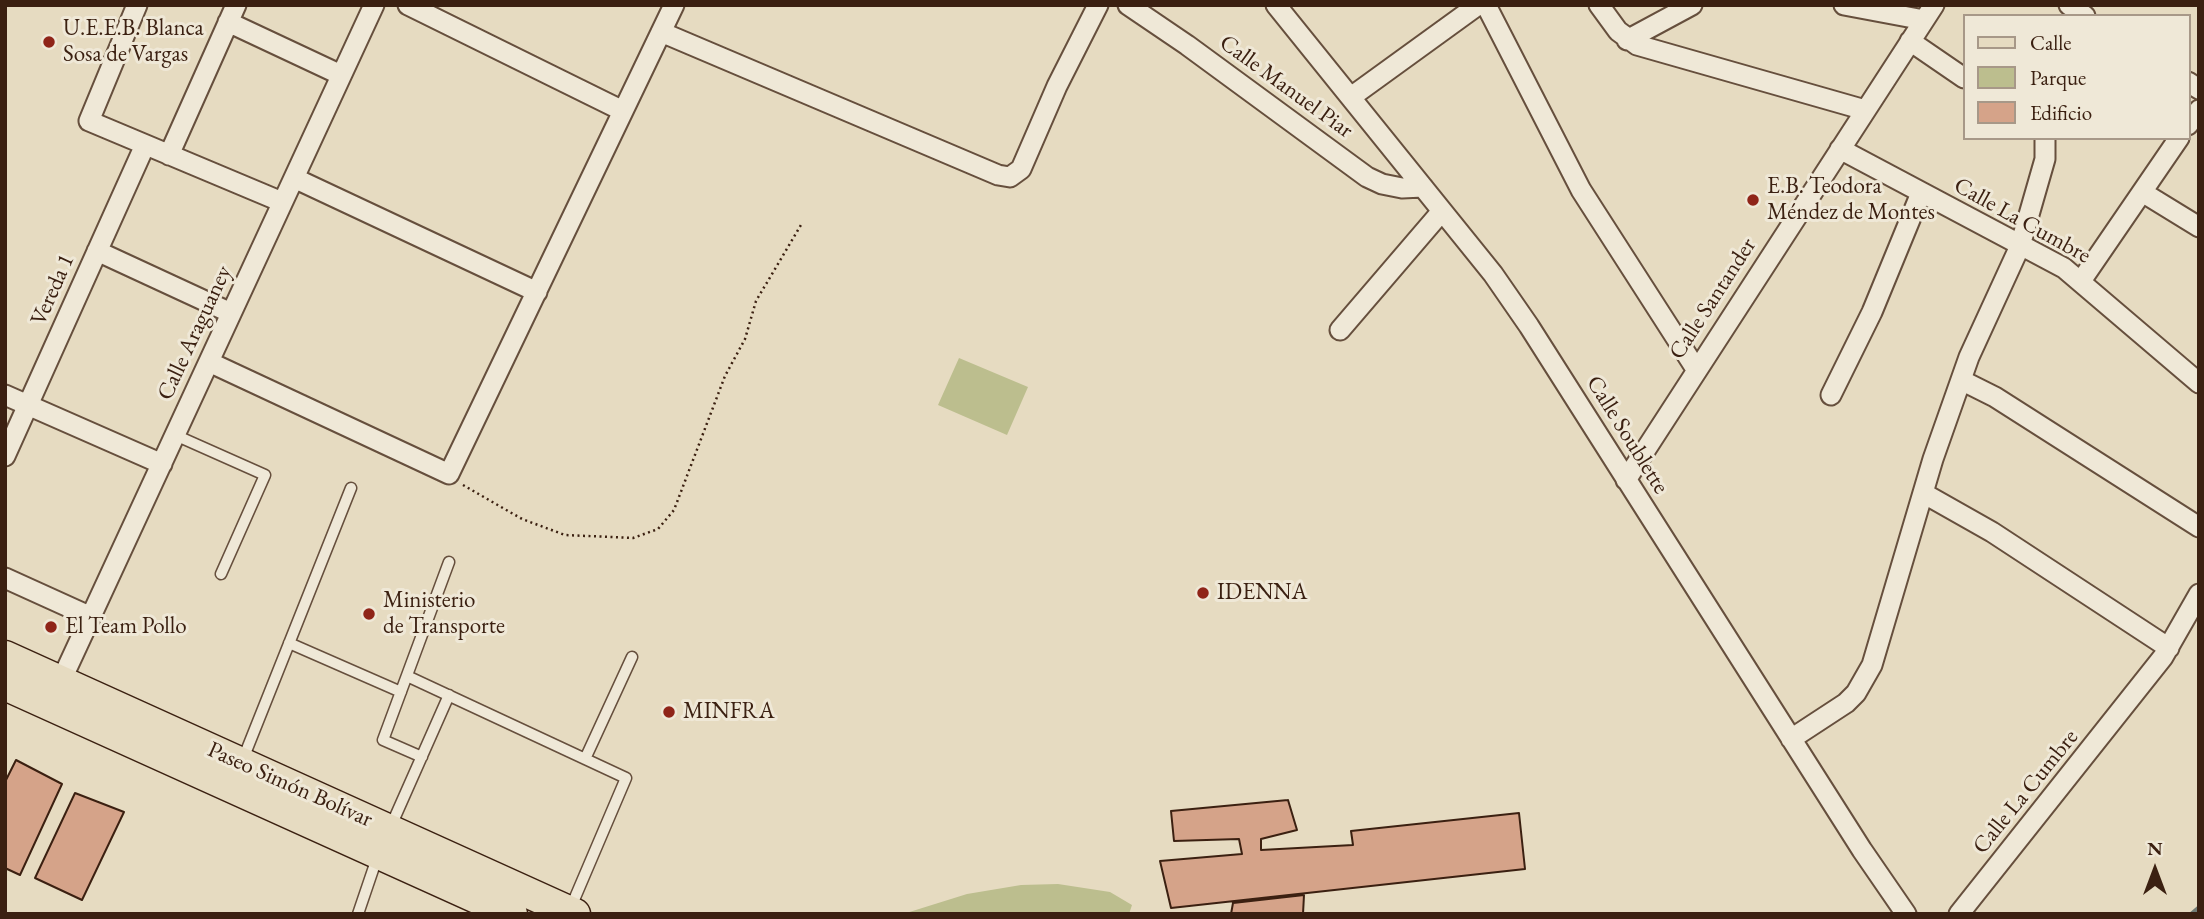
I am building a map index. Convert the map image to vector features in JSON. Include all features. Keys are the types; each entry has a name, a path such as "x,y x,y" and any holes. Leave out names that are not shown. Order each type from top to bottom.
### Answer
{"main road":[{"name":"Paseo Simón Bolívar","path":"5,656 56,694 384,841 572,912"},
{"name":"Paseo Simón Bolívar","path":"5,685 56,694 242,762 512,914"}],"street":[{"path":"137,5 89,121 282,202"},
{"name":"Calle Araguaney","path":"56,694 374,5"},
{"path":"408,5 623,111"},
{"path":"209,362 449,474 674,5"},
{"path":"660,32 1010,177 1021,169 1057,86 1098,5"},
{"name":"Calle Manuel Piar","path":"1128,5 1367,177 1392,186 1423,187"},
{"name":"Calle Soublette","path":"1276,5 1442,211 1529,326 1791,739 1906,914"},
{"path":"1351,97 1478,5"},
{"path":"1486,5 1581,190 1696,369"},
{"path":"1600,5 1627,40 1662,53 1865,110"},
{"path":"1627,40 1692,5"},
{"path":"1843,5 1929,13"},
{"name":"Calle Santander","path":"1626,480 1929,13"},
{"path":"169,155 232,14 341,75"},
{"path":"1910,41 1962,77"},
{"path":"1791,739 1846,703 1865,678 1880,641 1923,493 1961,380 2020,246 2045,159 2045,140"},
{"path":"2081,281 2178,140"},
{"name":"Vereda 1","path":"5,456 145,145"},
{"name":"Calle La Cumbre","path":"1840,149 2081,281 2199,383"},
{"path":"294,178 537,292"},
{"path":"2142,192 2199,227"},
{"path":"1831,395 1872,312 1921,193"},
{"path":"1340,330 1442,211"},
{"path":"97,251 231,313"},
{"path":"1961,380 1995,397 2199,527"},
{"path":"5,396 162,464"},
{"path":"1923,493 1992,532 2169,648"},
{"path":"5,578 91,617"},
{"name":"Calle La Cumbre","path":"1959,914 2169,648 2199,594"}],"lane":[{"path":"175,435 265,475 221,574"},
{"path":"242,762 351,488"},
{"path":"422,757 383,740 449,562"},
{"path":"289,643 401,692"},
{"path":"584,758 632,657"},
{"path":"407,676 626,778 572,912"},
{"path":"358,914 384,841 449,695"}],"path":[{"path":"449,474 522,519 565,535 633,538 658,529 674,510 725,376 745,340 756,301 801,225"}],"green space":[{"path":"959,358 1028,387 1007,435 938,405"},
{"path":"1058,884 1110,892 1132,905 1129,914 903,914 967,894 1021,885"}],"building":[{"path":"16,760 62,784 20,875 5,868 5,782"},
{"path":"75,793 124,812 82,900 35,878"},
{"path":"1288,800 1297,830 1261,839 1261,850 1353,845 1351,831 1519,813 1525,869 1171,908 1160,861 1242,854 1239,839 1174,841 1171,811"},
{"path":"1304,895 1303,914 1231,914 1233,903"}],"waterway":[{"path":"2192,914 2199,908"}],"place":[{"name":"U.E.E.B. Blanca Sosa de Vargas","path":"49,42"},
{"name":"E.B. Teodora Méndez de Montes","path":"1753,200"},
{"name":"IDENNA","path":"1203,593"},
{"name":"Ministerio de Transporte","path":"369,614"},
{"name":"El Team Pollo","path":"51,627"},
{"name":"MINFRA","path":"669,712"}]}
